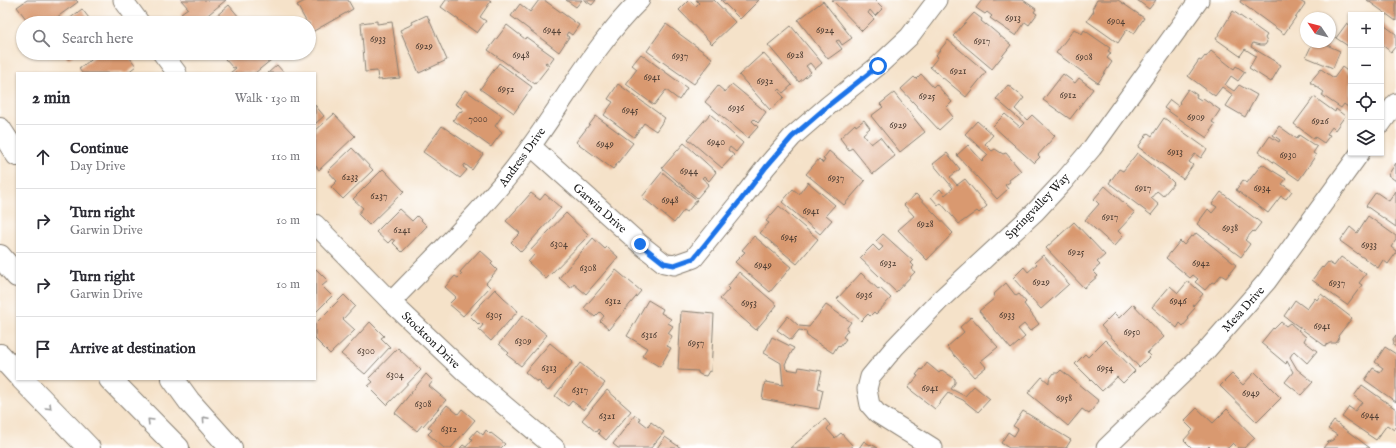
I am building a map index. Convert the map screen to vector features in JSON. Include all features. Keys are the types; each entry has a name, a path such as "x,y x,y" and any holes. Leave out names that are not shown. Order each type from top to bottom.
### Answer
{"highway":[{"path":"0,129 16,153"},
{"path":"0,256 16,275"},
{"path":"0,355 16,373"},
{"path":"23,380 89,448"},
{"path":"111,380 178,448"},
{"path":"174,380 189,401 231,448"}],"street":[{"path":"123,0 135,16"},
{"name":"Andress Drive","path":"391,302 500,187 611,33 640,0"},
{"name":"Garwin Drive","path":"531,146 640,244 664,263 674,265 694,258 766,167 792,137 878,66 909,37 937,0"},
{"name":"Springvalley Way","path":"933,448 877,413 870,405 869,400 867,389 870,377 941,299 1034,212 1063,182 1092,148 1199,0"},
{"path":"167,60 176,72"},
{"path":"1384,120 1396,103"},
{"name":"Mesa Drive","path":"1106,448 1204,353 1267,281 1358,156"},
{"name":"Stockton Drive","path":"316,225 391,302 466,373 555,448"}],"building":[{"path":"27,0 76,0 78,2 59,16 24,16 17,7"},
{"path":"181,0 226,0 207,16 183,16 181,13 188,8"},
{"path":"307,0 348,0 353,9 316,30 316,16 303,16 297,5"},
{"path":"446,0 491,1 480,17 486,21 477,33 441,7"},
{"path":"539,0 544,0 579,25 572,35 568,32 566,35 569,37 559,52 511,16 520,4 530,12"},
{"path":"566,0 582,0 576,7"},
{"path":"584,0 596,0 592,5"},
{"path":"689,0 696,6 699,3 696,0 714,0 735,22 712,44 679,10"},
{"path":"721,0 759,0 740,19"},
{"path":"832,0 875,0 883,8 875,16 870,10 868,13 874,19 862,31"},
{"path":"982,0 1023,0 1036,9 1034,12 1037,14 1029,25 1025,22 1016,36 990,18 992,16 987,12 985,14 976,8"},
{"path":"1097,0 1118,0 1144,18 1134,34 1127,29 1118,43 1087,21 1094,11 1092,9"},
{"path":"1137,0 1156,0 1149,9"},
{"path":"1241,0 1298,0 1305,4 1284,34 1240,2"},
{"path":"1367,0 1396,0 1396,21"},
{"path":"823,1 852,38 842,45 839,40 836,41 842,49 828,59 798,20"},
{"path":"229,5 238,16 216,16"},
{"path":"82,9 87,16 73,16"},
{"path":"1233,11 1267,35 1265,38 1267,42 1265,45 1253,43 1251,47 1281,65 1271,82 1249,68 1256,56 1245,49 1240,56 1216,39"},
{"path":"974,13 982,19 981,21 1011,45 992,69 953,36"},
{"path":"427,15 447,60 419,73 400,30"},
{"path":"377,21 377,24 392,22 400,78 378,80 377,71 365,72 361,23"},
{"path":"1347,23 1348,24 1348,46 1336,38"},
{"path":"666,24 712,58 712,61 694,84 647,51"},
{"path":"507,25 525,39 526,37 554,57 549,64 546,62 545,63 549,66 535,84 488,50"},
{"path":"1384,25 1396,34 1396,46 1391,52 1384,46"},
{"path":"791,26 822,63 815,69 810,63 806,66 811,72 799,82 768,45"},
{"path":"1074,29 1082,34 1084,30 1110,48 1108,51 1111,53 1107,58 1112,62 1098,83 1056,53"},
{"path":"948,40 986,72 966,97 930,67 938,57 936,55"},
{"path":"1310,48 1333,48 1340,51 1333,68 1306,57"},
{"path":"1211,51 1234,69 1236,66 1245,72 1238,81 1231,76 1225,85 1234,91 1239,85 1257,95 1245,117 1226,106 1233,95 1222,87 1215,96 1188,76 1199,60 1201,61"},
{"path":"763,53 792,85 783,93 780,89 778,91 784,97 770,110 739,75"},
{"path":"641,54 687,88 679,100 666,90 654,105 626,84 637,69 632,65"},
{"path":"90,60 132,60 136,66 128,72 81,72 79,69"},
{"path":"226,60 271,60 256,72 231,72 236,68 233,68"},
{"path":"499,63 532,87 514,113 480,89"},
{"path":"277,65 283,72 269,72"},
{"path":"1342,67 1348,72 1348,107 1344,104 1341,108 1322,95 1324,92 1310,82 1321,69 1334,78"},
{"path":"921,74 933,87 936,84 952,102 946,108 953,117 939,130 901,89 914,77 916,79"},
{"path":"1063,74 1075,83 1079,78 1093,89 1070,119 1043,100"},
{"path":"618,84 665,118 656,131 644,123 634,137 604,115 613,102 608,99"},
{"path":"732,84 766,112 758,123 754,119 752,121 758,127 748,138 705,102 718,86 725,92"},
{"path":"1008,85 1024,98 1015,109 1027,120 1032,115 1055,136 1038,155 1040,157 1034,163 993,126 1005,114 1020,127 1024,123 996,99"},
{"path":"1188,89 1197,95 1196,97 1201,100 1203,98 1220,110 1212,122 1215,124 1207,138 1164,108 1170,100 1178,106"},
{"path":"465,90 502,116 495,126 502,132 491,147 453,120 463,109 455,104"},
{"path":"894,93 925,132 900,152 871,116 883,107 880,104"},
{"path":"1314,97 1335,112 1336,109 1345,116 1335,130 1332,127 1327,134 1330,135 1324,143 1315,137 1314,139 1294,124"},
{"path":"316,106 324,116 316,123"},
{"path":"334,114 355,136 319,170 316,166 316,130"},
{"path":"710,114 743,143 736,152 730,147 728,150 734,155 722,168 688,139"},
{"path":"596,116 633,143 613,169 576,142"},
{"path":"1164,118 1207,149 1201,158 1195,154 1189,162 1193,165 1183,179 1138,147 1148,133 1152,136"},
{"path":"864,120 870,128 863,134 871,144 880,137 895,156 873,174 852,148 849,150 840,138 855,124 856,126"},
{"path":"977,121 993,135 985,144 992,151 995,149 1003,154 1006,153 1021,171 1009,180 1010,182 1005,185 1008,189 997,199 957,155 968,145 982,161 988,155 965,134"},
{"path":"442,126 483,154 472,170 465,164 463,167 467,170 460,178 423,152"},
{"path":"1279,126 1297,139 1299,135 1317,147 1313,153 1316,155 1299,180 1259,152 1270,136 1279,142 1280,140 1273,135"},
{"path":"684,143 716,172 709,181 704,176 702,178 709,184 697,198 662,168"},
{"path":"352,148 373,170 343,199 331,187 337,181 328,171"},
{"path":"829,151 865,181 844,205 806,174 819,159 823,163 825,160 823,159"},
{"path":"947,153 960,169 950,177 957,185 965,179 987,206 979,213 977,211 959,224 941,203 938,205 931,197 940,189 945,195 953,188 933,164"},
{"path":"1137,153 1174,183 1163,196 1157,191 1151,198 1159,205 1151,215 1109,183 1119,169 1123,171"},
{"path":"1396,163 1396,181 1388,175"},
{"path":"1262,164 1286,179 1282,184 1292,191 1286,199 1281,196 1268,213 1236,190 1243,180 1247,183"},
{"path":"383,169 404,191 369,225 358,214 363,208 353,199"},
{"path":"662,172 697,200 687,212 684,210 674,223 642,197"},
{"path":"808,182 835,205 826,215 832,220 820,234 782,202 793,189 799,194"},
{"path":"1105,186 1135,213 1118,231 1123,236 1114,246 1085,220 1099,204 1094,199"},
{"path":"1396,191 1396,227 1366,206 1376,192 1389,201"},
{"path":"1221,192 1261,223 1245,240 1250,244 1241,257 1197,224 1208,209 1212,213 1217,207 1212,204"},
{"path":"531,193 540,200 545,194 561,208 521,252 511,242 520,233 506,221"},
{"path":"916,194 953,233 927,260 898,230 914,216 904,205"},
{"path":"779,206 818,239 797,264 760,233 769,223 766,221"},
{"path":"399,209 412,221 417,216 427,226 402,252 393,243 395,241 392,239 388,243 376,232"},
{"path":"566,213 589,235 546,279 528,262 534,255 530,251"},
{"path":"1368,216 1396,236 1396,240 1391,247 1396,251 1396,253 1388,264 1383,260 1378,268 1340,241 1350,227 1357,233"},
{"path":"1074,222 1105,255 1097,262 1100,265 1093,271 1098,276 1084,288 1046,248"},
{"path":"1196,233 1236,265 1226,278 1221,275 1205,290 1195,282 1198,279 1193,275 1190,278 1166,258 1180,241 1184,245 1191,236 1193,237"},
{"path":"883,234 913,261 911,263 914,266 911,269 915,272 896,292 860,258 873,245 879,251 883,247 876,241"},
{"path":"754,236 791,267 770,292 735,262 745,252 742,250"},
{"path":"593,238 605,249 607,247 618,257 586,294 574,284 571,288 559,278"},
{"path":"480,250 493,262 491,264 497,270 486,283 490,287 463,316 449,304 456,297 445,287 455,276 458,278 462,274 460,272"},
{"path":"1043,255 1069,284 1041,309 1013,278 1024,267 1028,272 1037,264 1035,262"},
{"path":"1341,257 1366,274 1359,283 1362,285 1347,305 1312,280 1328,262 1334,266"},
{"path":"316,269 328,281 322,286 332,296 316,312"},
{"path":"616,270 641,291 609,329 600,321 604,316 600,312 595,317 584,308"},
{"path":"739,272 777,305 756,330 720,299 729,289 727,287"},
{"path":"861,273 879,290 880,288 891,298 876,314 874,312 870,316 868,314 861,321 837,299"},
{"path":"1188,281 1203,294 1193,306 1195,308 1187,317 1189,319 1183,326 1180,323 1177,328 1152,307 1170,286 1178,293"},
{"path":"1006,283 1016,296 1019,294 1026,302 1024,304 1039,324 1030,331 1024,324 1018,329 1025,337 1011,349 979,311 995,298 993,295"},
{"path":"495,289 518,311 491,341 479,330 483,325 481,323 479,325 470,316"},
{"path":"1321,294 1352,318 1338,336 1339,339 1336,343 1330,343 1325,346 1284,316 1295,300 1307,309 1315,298 1317,300"},
{"path":"344,295 355,306 343,319 355,330 330,354 316,340 316,323"},
{"path":"648,300 663,309 661,313 671,319 668,323 673,326 668,333 672,336 667,346 671,348 660,367 642,356 647,348 627,336"},
{"path":"1133,304 1164,337 1147,353 1150,356 1139,367 1101,326 1114,313 1119,318"},
{"path":"826,305 851,322 843,337 846,339 840,347 838,345 833,353 807,336 806,331 799,330 791,340 777,330 788,316 799,326 809,327"},
{"path":"681,311 714,314 711,372 709,371 706,376 701,375 698,371 678,370"},
{"path":"523,315 547,335 521,366 507,355 509,353 499,344"},
{"path":"971,317 998,347 981,361 986,367 974,377 947,347 964,332 960,327"},
{"path":"370,322 384,336 381,338 390,347 365,374 341,354"},
{"path":"1281,322 1286,326 1290,323 1306,337 1304,341 1317,351 1307,363 1294,351 1290,357 1297,369 1313,382 1301,395 1285,382 1293,372 1287,361 1286,364 1261,343 1273,328 1274,329"},
{"path":"1396,335 1396,347 1393,345 1393,339"},
{"path":"772,337 794,348 785,364 786,369 798,371 799,367 822,371 818,388 823,390 819,409 762,399 765,382 783,385 781,363 764,353"},
{"path":"1105,340 1135,371 1123,383 1117,377 1102,391 1075,364 1085,354 1088,357"},
{"path":"550,343 573,362 548,391 540,384 541,383 538,380 537,382 525,372"},
{"path":"1385,347 1396,354 1396,402 1365,380 1373,368 1380,372 1383,368 1375,362"},
{"path":"398,348 421,370 387,405 368,386 373,382 369,378"},
{"path":"580,363 605,383 584,410 572,401 568,406 555,396"},
{"path":"927,363 939,373 942,370 955,379 955,383 951,389 965,396 974,386 990,399 978,412 963,400 948,393 935,409 908,388 918,376 916,375"},
{"path":"1061,370 1099,401 1089,414 1082,409 1068,426 1028,393 1042,377 1049,383 1049,380 1054,373 1058,373"},
{"path":"1255,372 1281,398 1257,422 1220,386 1232,374 1243,385"},
{"path":"426,374 433,381 429,386 446,400 417,431 395,413"},
{"path":"1362,385 1396,409 1396,427 1394,430 1387,425 1376,440 1342,417 1349,407 1355,411 1362,402 1354,396"},
{"path":"607,390 631,411 606,440 598,433 600,431 598,429 596,432 582,420"},
{"path":"447,405 458,414 462,409 475,420 451,448 444,448 428,434 432,430 428,427"},
{"path":"1197,408 1213,423 1227,409 1255,438 1244,448 1238,448 1233,443 1228,448 1211,448 1209,446 1207,448 1192,448 1184,440 1193,430 1184,421"},
{"path":"1023,411 1071,440 1066,448 1009,448 1001,443 1008,432 1014,436 1018,429 1013,426"},
{"path":"635,415 648,427 651,422 664,432 651,448 618,448 613,444"},
{"path":"825,419 830,425 827,429 835,438 841,433 853,446 850,448 790,448"},
{"path":"1334,421 1370,448 1323,448 1337,435 1328,429"},
{"path":"477,430 483,435 486,430 505,444 501,448 460,448 463,445 466,447 473,439 470,438"},
{"path":"665,437 681,448 657,448"},
{"path":"864,441 870,445 871,444 878,448 859,448"}],"route":[{"path":"640,244 664,263 674,265 694,258 766,167 792,137 878,66"}]}
